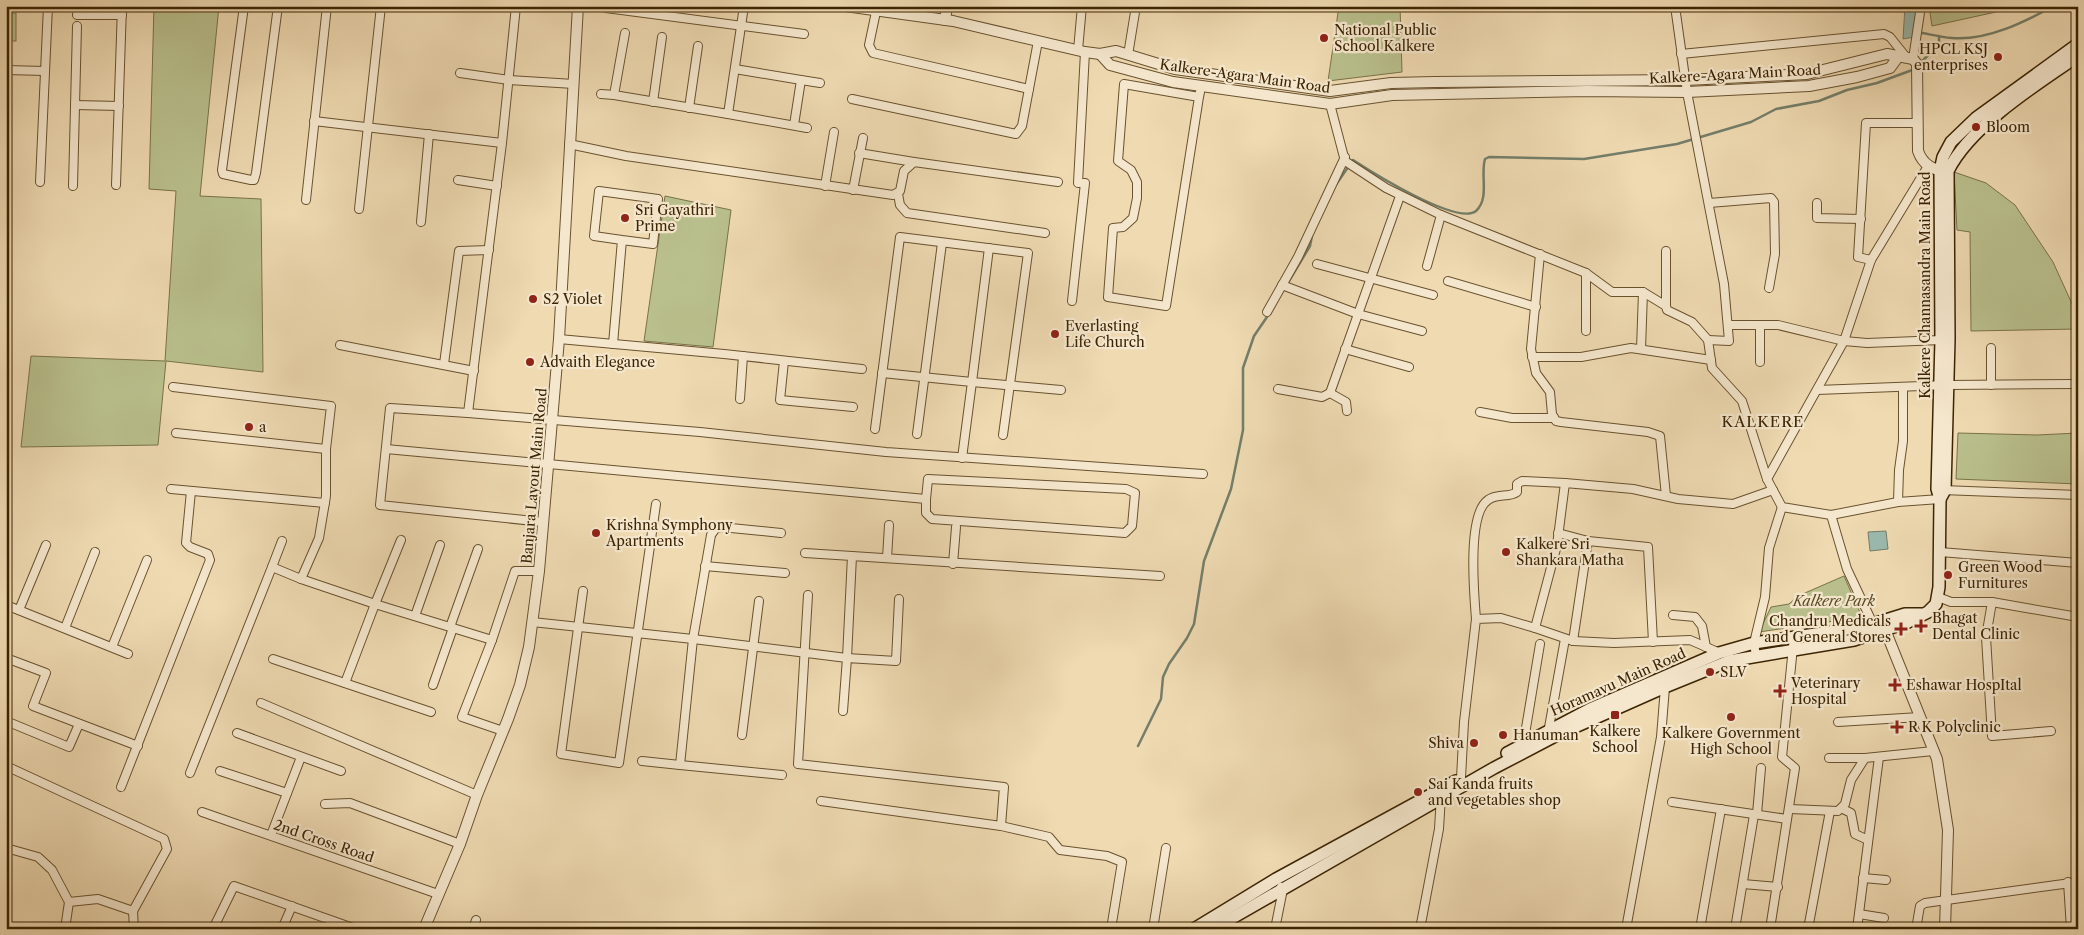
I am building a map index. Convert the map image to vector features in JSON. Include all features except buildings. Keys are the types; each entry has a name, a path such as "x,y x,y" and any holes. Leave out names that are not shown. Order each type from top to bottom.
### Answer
{"main road":[{"name":"Kalkere Channasandra Main Road","path":"1938,597 1944,385 1943,157 1951,142 1976,118 2078,44"},
{"path":"1944,171 1961,148 1985,126 2038,83 2078,56"},
{"name":"Kalkere Channasandra Main Road","path":"1944,171 1941,340 1944,385"},
{"path":"1880,625 1908,622 1931,610 1938,597"},
{"name":"Horamavu Main Road","path":"1194,929 1276,879 1441,794 1548,735 1719,653 1754,642 1880,625"},
{"name":"Horamavu Main Road","path":"1548,735 1729,661 1854,640 1880,625"},
{"name":"Horamavu Main Road","path":"1213,929 1231,923 1283,889 1441,794 1461,778 1523,749"}],"street":[{"path":"40,182 48,6"},
{"path":"78,6 77,15 122,15"},
{"path":"116,185 122,6"},
{"path":"244,6 222,170 223,174 251,180 254,180 256,173 278,6"},
{"path":"306,200 327,6"},
{"path":"359,209 381,6"},
{"path":"468,414 497,186 516,6"},
{"name":"Banjara Layout Main Road","path":"424,929 460,844 520,684 532,622 539,571 553,421 578,6"},
{"path":"728,114 744,6"},
{"name":"Kalkere-Agara Main Road","path":"845,6 877,8 945,20 1081,51 1100,54 1116,51 1175,68 1330,91 1391,83 1686,80 1808,74 1887,54 1910,61"},
{"path":"945,20 947,6"},
{"path":"1072,301 1085,184 1078,184 1082,6"},
{"path":"1128,55 1136,6"},
{"path":"1675,6 1681,54 1724,284 1729,341 1708,340"},
{"path":"1921,6 1910,61 1918,123 1918,151 1922,160 1928,166 1944,171"},
{"path":"606,8 804,34"},
{"path":"877,8 869,45 873,53 1029,89"},
{"path":"73,186 77,26"},
{"path":"614,96 625,32"},
{"path":"1681,54 1884,34 1890,36 1910,61"},
{"path":"653,102 662,38"},
{"path":"852,99 1016,134 1022,126 1038,41"},
{"path":"689,108 698,46"},
{"name":"Kalkere-Agara Main Road","path":"1100,54 1110,65 1200,92 1330,104 1392,95 1587,91 1688,92 1809,86 1857,77 1910,61"},
{"path":"735,69 820,83"},
{"path":"6,70 45,71"},
{"path":"1124,84 1200,92 1166,306 1108,297 1113,228 1124,228 1133,218 1137,198 1137,182 1132,170 1118,161 1124,84 1127,70"},
{"path":"460,74 509,80 574,84"},
{"path":"794,125 801,80"},
{"path":"1330,91 1330,104 1347,161 1400,196 1499,240 1586,273 1612,292 1643,292 1666,306"},
{"path":"601,94 807,128"},
{"path":"75,105 119,106"},
{"path":"314,121 502,143"},
{"path":"1871,260 1858,257 1866,122 1918,123"},
{"path":"825,186 834,132"},
{"path":"421,222 429,134"},
{"path":"853,190 862,138"},
{"path":"569,144 626,156 853,190 898,194"},
{"path":"859,153 1058,182"},
{"path":"1267,312 1285,287 1347,161"},
{"path":"914,162 904,171 898,194 900,205 907,213 1045,233"},
{"path":"1767,479 1844,341 1871,260 1928,166"},
{"path":"458,180 497,186"},
{"path":"599,190 658,199 653,244 622,240 594,236 599,190"},
{"path":"1278,389 1322,397 1330,393 1400,196"},
{"path":"1710,203 1771,198 1774,202 1775,254 1769,288"},
{"path":"1818,204 1817,218 1861,219"},
{"path":"1426,266 1442,216"},
{"path":"875,429 900,238 1028,253 1003,435"},
{"path":"613,344 622,240"},
{"path":"917,434 942,242"},
{"path":"962,458 989,248"},
{"path":"444,364 459,251 489,250"},
{"path":"1666,251 1667,310 1692,322 1708,340 1712,368 1742,401 1767,479 1782,507 1769,548 1765,597 1754,642 1756,656"},
{"path":"1540,254 1536,307 1530,349 1538,377 1548,388 1554,418"},
{"path":"1317,264 1433,295"},
{"path":"1586,273 1586,331"},
{"path":"1448,281 1536,307"},
{"path":"1285,287 1358,314 1422,331"},
{"path":"1641,349 1643,292"},
{"path":"1728,325 1778,326 1844,341 1867,343 1941,340"},
{"path":"1760,326 1760,362"},
{"path":"559,340 743,356 862,369"},
{"path":"340,345 474,371"},
{"path":"1532,357 1581,357 1619,348 1641,349 1710,360"},
{"path":"1991,348 1991,385"},
{"path":"1345,349 1409,367"},
{"path":"740,399 743,356"},
{"path":"784,361 780,400 853,407"},
{"path":"882,373 1061,390"},
{"path":"1817,390 1944,385 2078,384"},
{"path":"173,387 331,406 326,449 325,503 319,538 301,579"},
{"path":"1898,502 1899,470 1903,441 1903,387"},
{"path":"1330,393 1346,402 1347,411"},
{"path":"543,522 380,505 390,408 700,432 886,452 1203,474"},
{"path":"1480,412 1512,418 1554,418 1561,422 1601,425 1656,434 1662,441 1666,496"},
{"path":"176,433 326,449"},
{"path":"386,449 548,466 926,499"},
{"path":"928,480 1126,489 1134,493 1132,526 1125,532 932,519 926,513 926,499 928,480"},
{"path":"1461,778 1464,722 1476,618 1472,570 1479,509 1487,500 1498,494 1513,495 1517,492 1517,484 1522,481 1633,489 1666,496 1733,504 1773,490"},
{"path":"1535,628 1558,533 1565,483"},
{"path":"171,489 325,503"},
{"path":"122,787 210,560 208,554 190,547 186,543 191,491"},
{"path":"1782,507 1831,515 1941,493 2078,495"},
{"path":"583,591 580,627 560,754 619,763 639,634 656,504"},
{"path":"1831,515 1847,569 1880,625 1937,759 1948,830 1945,929"},
{"path":"887,558 889,525"},
{"path":"953,564 956,527"},
{"path":"680,765 693,639 710,535 716,528 781,533"},
{"path":"1558,533 1588,541 1648,547 1653,642"},
{"path":"345,683 401,540"},
{"path":"190,773 282,541"},
{"path":"1548,735 1588,541"},
{"path":"19,610 46,545"},
{"path":"415,616 440,545"},
{"path":"433,684 478,549"},
{"path":"65,628 95,552"},
{"path":"1940,552 2078,563"},
{"path":"805,553 953,564 1102,570 1160,576"},
{"path":"843,711 852,556"},
{"path":"112,647 147,560"},
{"path":"705,566 785,573"},
{"path":"272,567 375,604 492,640"},
{"path":"503,731 462,717 492,640 515,571 539,571"},
{"path":"808,595 798,764 1004,787 1001,826"},
{"path":"1938,597 1951,602 1992,602 2078,617"},
{"path":"532,622 847,658 896,661 899,599"},
{"path":"742,735 758,601"},
{"path":"1992,602 1986,638 1992,736 2051,731"},
{"path":"6,605 128,654"},
{"path":"1672,615 1695,617 1702,626 1706,647"},
{"path":"1476,618 1501,618 1569,640 1653,642 1690,640 1719,653 1729,661"},
{"path":"1770,929 1796,768 1782,757 1783,729 1794,637"},
{"path":"1523,749 1540,644"},
{"path":"6,658 46,673 33,706 138,746"},
{"path":"273,659 431,712"},
{"path":"1626,929 1661,737 1666,686"},
{"path":"261,703 477,795"},
{"path":"1838,722 1920,717"},
{"path":"6,721 69,747 79,724"},
{"path":"237,733 340,771"},
{"path":"1829,758 1865,758 1933,751"},
{"path":"271,836 301,757"},
{"path":"1857,929 1879,757"},
{"path":"1843,809 1851,780 1860,770 1865,758"},
{"path":"642,761 782,775"},
{"path":"6,766 164,839 167,849 133,911 134,929"},
{"path":"1735,929 1756,814 1761,768"},
{"path":"220,771 287,793"},
{"path":"1420,929 1441,794"},
{"path":"821,801 1001,826 1049,837 1060,850 1107,856 1122,862 1110,929"},
{"path":"1672,802 1787,819"},
{"path":"325,804 350,803 460,844"},
{"path":"1700,929 1722,809"},
{"path":"1790,809 1830,812 1843,809 1851,813 1855,834 1859,838 1868,840"},
{"name":"2nd Cross Road","path":"202,812 438,894"},
{"path":"1808,929 1830,812"},
{"path":"6,848 38,857 52,870 69,902 65,929"},
{"path":"1153,929 1166,848"},
{"path":"1863,878 1886,880"},
{"path":"1275,929 1283,889 1276,879"},
{"path":"2068,882 2072,929"},
{"path":"1916,929 1920,906 1925,903 2078,882"},
{"path":"1743,884 1778,887"},
{"path":"213,929 234,886 292,906 336,925 356,929"},
{"path":"69,902 98,899 133,911"},
{"path":"282,929 292,906"},
{"path":"1859,914 1884,918"},
{"path":"474,929 476,920"}],"green space":[{"path":"154,6 219,6 200,196 261,199 263,372 166,361 158,445 21,447 31,356 165,361 176,191 149,189"},
{"path":"1339,6 1400,6 1402,72 1328,81"},
{"path":"1929,6 1995,6 1996,12 1932,26"},
{"path":"6,13 16,13 16,41 6,41"},
{"path":"1954,172 1986,183 2015,205 2053,262 2078,317 2078,329 1971,331 1970,232 1957,230"},
{"path":"665,196 731,210 713,347 644,341"},
{"path":"1958,433 2037,435 2078,433 2078,484 1956,479"},
{"name":"Kalkere Park","path":"1844,576 1862,617 1759,632 1771,607 1789,604 1798,596"}],"shaded area":[{"path":"1905,6 1917,6 1914,37 1903,39"},
{"path":"1886,531 1888,549 1870,551 1868,532"}],"waterway":[{"path":"1917,32 1952,38 1978,37 2018,24 2054,6"},
{"path":"1920,63 1939,45 1939,36"},
{"path":"1335,186 1353,160 1414,195 1451,211 1466,214 1476,211 1483,200 1484,165 1485,159 1489,157 1584,159 1677,144 1751,122 1776,109 1819,101 1847,90 1877,83 1915,69"},
{"path":"1286,286 1310,246 1312,236"},
{"path":"1138,746 1161,699 1163,677 1194,624 1204,561 1231,489 1243,430 1243,368 1254,336 1269,314"}],"place":[{"name":"National Public School Kalkere","path":"1324,38"},
{"name":"HPCL KSJ enterprises","path":"1998,57"},
{"name":"Bloom","path":"1976,127"},
{"name":"Sri Gayathri Prime","path":"625,218"},
{"name":"S2 Violet","path":"533,299"},
{"name":"Everlasting Life Church","path":"1055,334"},
{"name":"Advaith Elegance","path":"530,362"},
{"name":"a","path":"249,427"},
{"name":"Krishna Symphony Apartments","path":"596,533"},
{"name":"Kalkere Sri Shankara Matha","path":"1506,552"},
{"name":"Green Wood Furnitures","path":"1948,575"},
{"name":"Bhagat Dental Clinic","path":"1921,626"},
{"name":"Chandru Medicals and General Stores","path":"1901,629"},
{"name":"SLV","path":"1710,672"},
{"name":"Eshawar HospItal","path":"1895,685"},
{"name":"Veterinary Hospital","path":"1780,691"},
{"name":"Kalkere School","path":"1615,715"},
{"name":"Kalkere Government High School","path":"1731,717"},
{"name":"R K Polyclinic","path":"1897,727"},
{"name":"Hanuman","path":"1503,735"},
{"name":"Shiva","path":"1474,743"},
{"name":"Sai Kanda fruits and vegetables shop","path":"1418,792"}],"district":[{"name":"KALKERE","path":"1763,421"}]}
